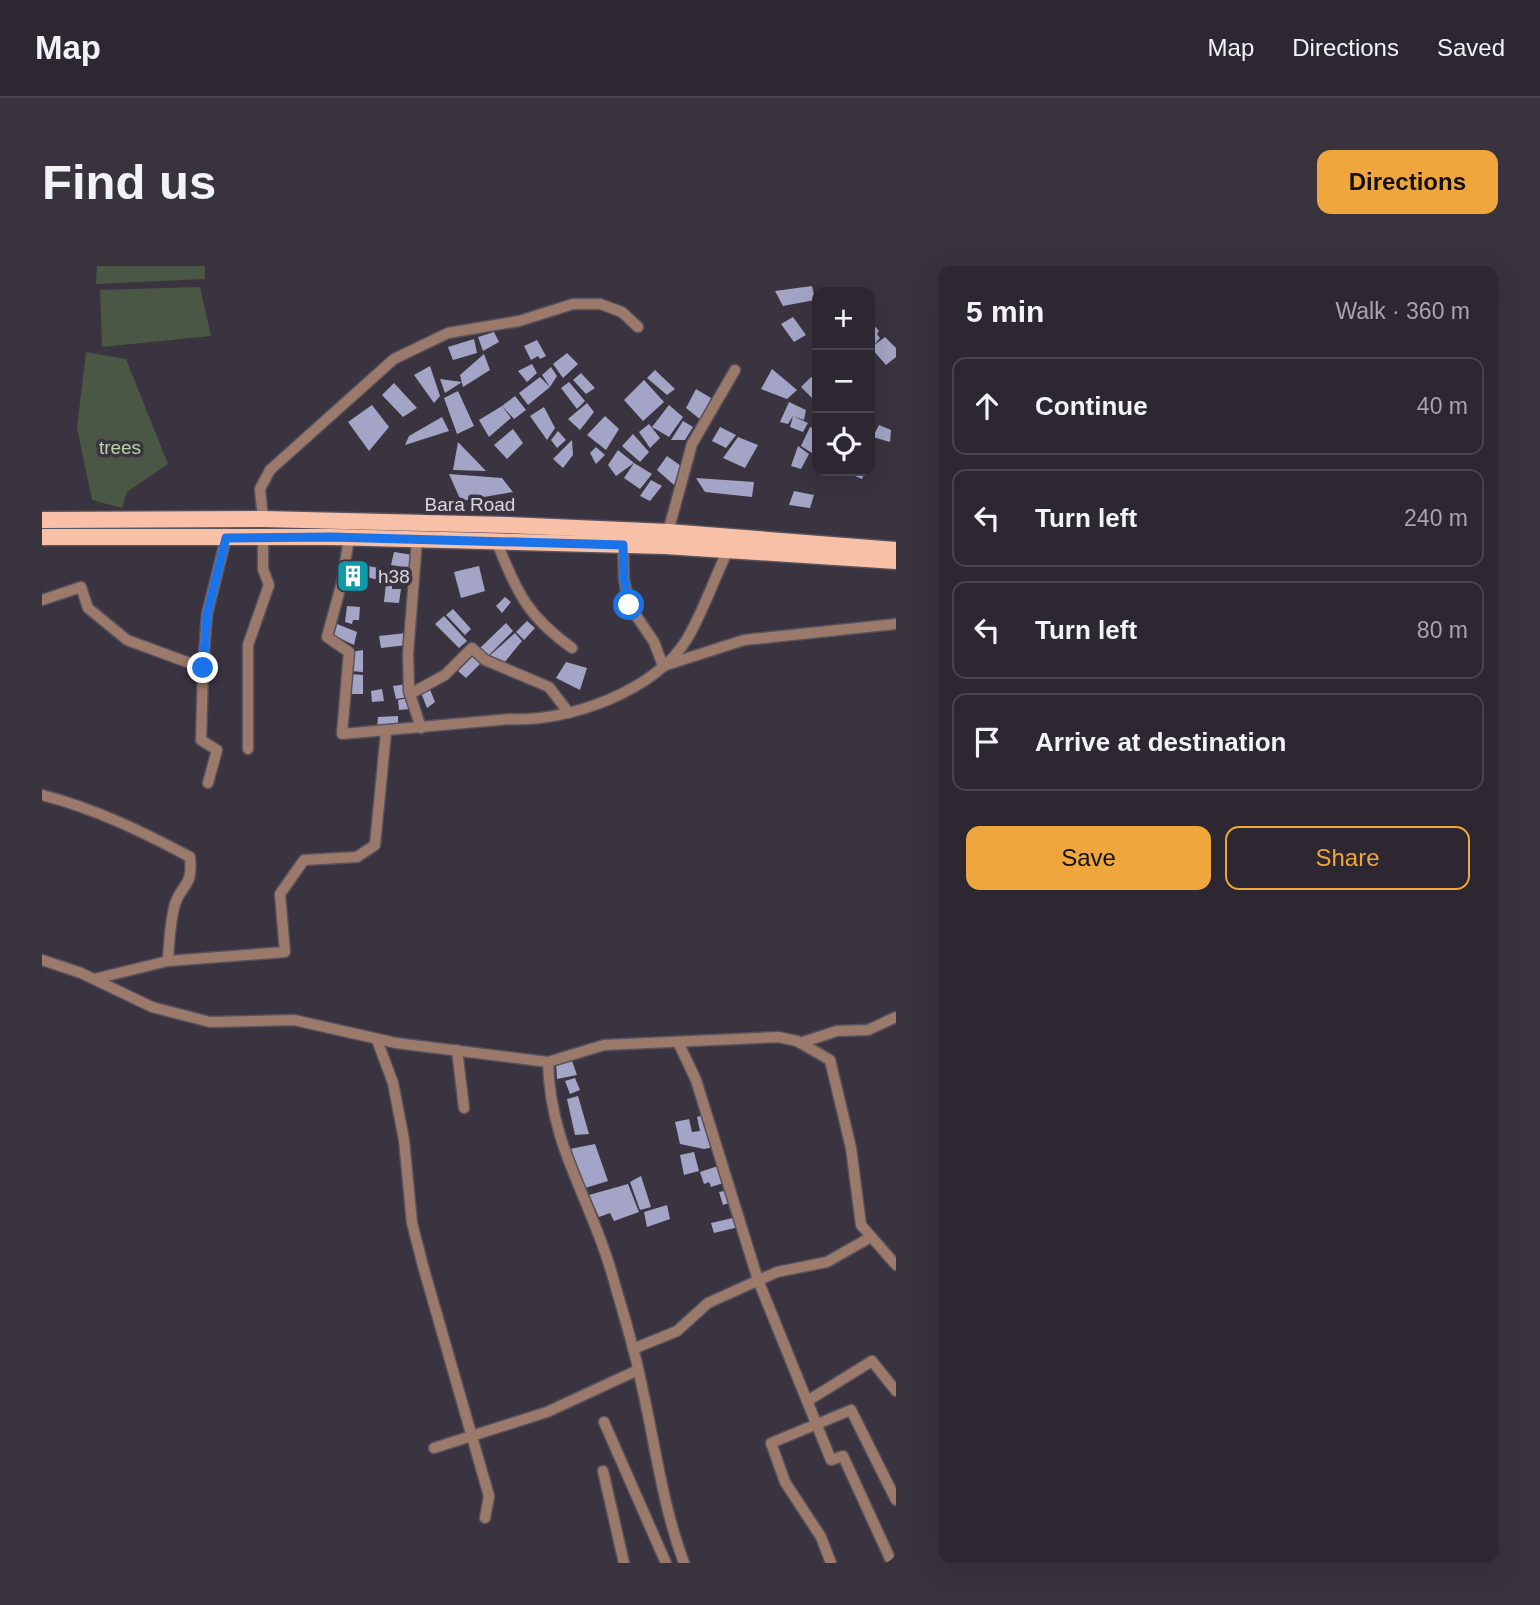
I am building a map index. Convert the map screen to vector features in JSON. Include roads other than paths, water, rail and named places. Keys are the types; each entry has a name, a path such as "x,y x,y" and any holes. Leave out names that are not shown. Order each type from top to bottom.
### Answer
{"main road":[{"name":"Bara Road","path":"42,520 263,519 582,528 623,538 668,532 896,550"},
{"path":"263,519 263,538"},
{"path":"582,528 582,545"},
{"path":"42,537 349,538 582,545 623,538 728,550 896,561"}],"street":[{"path":"263,519 260,489 270,470 394,359 448,333 519,321 573,304 600,304 622,312 638,327"},
{"path":"668,532 692,444 735,370"},
{"path":"208,783 217,750 201,740 203,668 207,614 226,538"},
{"path":"248,749 248,645 269,585 263,569 263,538"},
{"path":"349,538 342,582 327,637 349,652 342,734 511,719 538,720 589,708 640,683 663,666 686,641 728,550"},
{"path":"623,538 624,579 629,605 654,642 663,666"},
{"path":"417,540 409,603 410,694 421,728"},
{"path":"497,543 521,600 553,634 572,648"},
{"path":"42,600 82,587 88,608 127,640 203,668"},
{"path":"663,666 744,640 896,624"},
{"path":"410,694 446,675 472,648 485,660 549,687 569,713"},
{"path":"94,979 168,961 285,952 280,894 304,860 357,857 375,845 386,732"},
{"path":"42,795 104,816 190,857 192,873 187,888 176,901 168,961"},
{"path":"42,960 94,979 152,1007 210,1022 294,1020 377,1040 548,1062 604,1045 778,1037 800,1043 830,1060 851,1148 861,1225 896,1265"},
{"path":"800,1043 837,1031 869,1030 896,1017"},
{"path":"377,1040 393,1083 415,1234 489,1496 485,1518"},
{"path":"678,1042 696,1080 758,1280 809,1400 831,1460 843,1456 892,1563"},
{"path":"457,1051 464,1108"},
{"path":"548,1062 549,1096 557,1132 611,1269 638,1370 658,1474 684,1563"},
{"path":"633,1349 677,1331 708,1303 777,1272 827,1262 871,1237"},
{"path":"809,1400 872,1360 896,1391"},
{"path":"434,1448 471,1434 547,1412 638,1370"},
{"path":"831,1563 821,1537 785,1482 771,1443 851,1410 896,1500"},
{"path":"604,1422 666,1563"},
{"path":"603,1471 624,1563"}],"place":[{"name":"h38","path":"353,576"}],"park label":[{"name":"trees","path":"120,447"}]}
